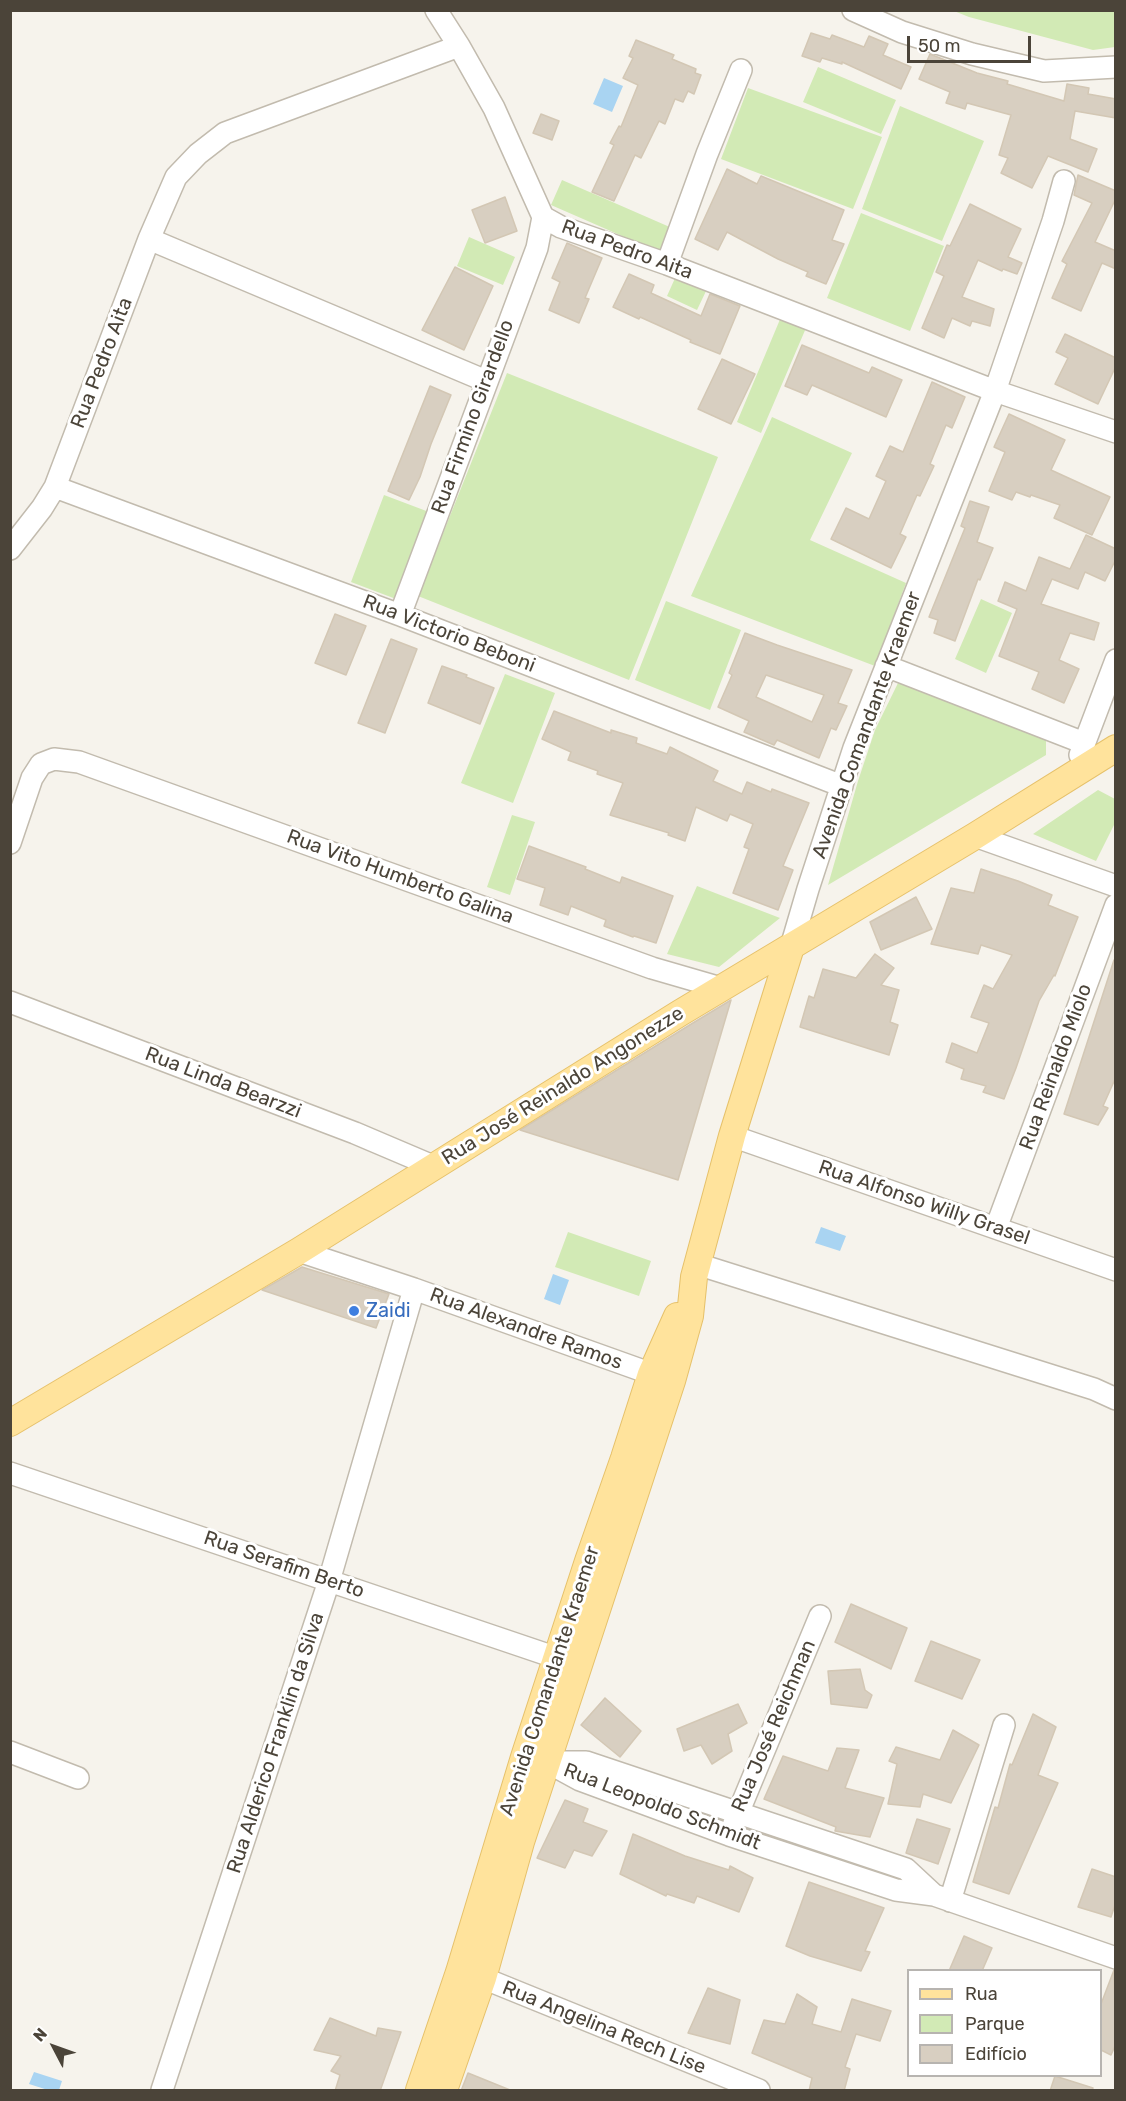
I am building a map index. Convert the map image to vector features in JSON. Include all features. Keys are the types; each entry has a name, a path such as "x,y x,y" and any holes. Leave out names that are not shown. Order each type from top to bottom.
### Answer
{"main road":[{"name":"Rua José Reinaldo Angonezze","path":"10,1423 299,1251 722,988 975,836 1116,748"},
{"name":"Avenida Comandante Kraemer","path":"444,2091 471,1975 535,1760 661,1378 690,1316 696,1270 732,1136 791,947"},
{"name":"Avenida Comandante Kraemer","path":"419,2091 471,1975"}],"street":[{"path":"436,10 459,46"},
{"path":"853,10 902,32 972,54 1044,71 1116,68"},
{"name":"Rua Pedro Aita","path":"10,549 42,508 55,487 149,239 176,177 198,154 225,133 459,46 494,108 543,217 577,233 667,264 995,391 1116,432"},
{"path":"667,264 707,154 741,70"},
{"name":"Avenida Comandante Kraemer","path":"791,947 842,786 886,666 995,391 1053,221 1064,181"},
{"name":"Rua Firmino Girardello","path":"399,615 537,249 543,217"},
{"path":"149,239 486,381"},
{"name":"Rua Victorio Beboni","path":"55,487 399,615 842,786"},
{"path":"1072,775 1116,660"},
{"path":"886,666 1084,743"},
{"name":"Rua Vito Humberto Galina","path":"10,843 32,778 41,764 54,759 79,762 652,968 722,988"},
{"path":"975,836 1116,886"},
{"name":"Rua Reinaldo Miolo","path":"996,1228 1116,905"},
{"name":"Rua Linda Bearzzi","path":"10,1002 344,1129 435,1167"},
{"name":"Rua Alfonso Willy Grasel","path":"732,1136 1116,1270"},
{"name":"Rua Alexandre Ramos","path":"299,1251 414,1289 661,1378"},
{"path":"696,1270 1094,1389 1116,1399"},
{"name":"Rua Alderico Franklin da Silva","path":"162,2091 329,1581 414,1289"},
{"name":"Rua Serafim Berto","path":"10,1473 568,1662"},
{"name":"Rua José Reichman","path":"729,1835 820,1616"},
{"path":"942,1898 1004,1725"},
{"path":"10,1752 78,1778"},
{"name":"Rua Leopoldo Schmidt","path":"535,1760 586,1762 738,1812 906,1869 942,1898"},
{"name":"Rua Leopoldo Schmidt","path":"535,1760 580,1780 729,1835 896,1890 942,1898 1116,1959"},
{"name":"Rua Angelina Rech Lise","path":"471,1975 759,2091"}],"green space":[{"path":"954,11 1115,11 1115,47 1093,50"},
{"path":"818,67 896,100 881,134 803,102"},
{"path":"748,88 882,137 853,209 721,159"},
{"path":"900,106 984,141 942,241 862,209"},
{"path":"562,180 672,228 661,253 551,205"},
{"path":"861,213 944,246 910,331 827,298"},
{"path":"469,237 515,257 503,285 457,266"},
{"path":"676,276 707,289 697,310 667,296"},
{"path":"781,317 806,328 761,433 737,422"},
{"path":"507,373 718,457 629,680 418,596"},
{"path":"772,417 852,453 810,540 906,583 875,666 691,596"},
{"path":"384,495 429,512 396,599 351,582"},
{"path":"981,599 1012,613 986,673 955,659"},
{"path":"666,601 741,630 710,710 635,680"},
{"path":"505,674 555,693 513,803 461,783"},
{"path":"898,683 1046,736 1046,755 828,885 875,730"},
{"path":"1098,790 1115,799 1116,821 1096,861 1033,834"},
{"path":"512,815 535,822 510,895 487,887"},
{"path":"697,886 780,918 719,967 667,954"},
{"path":"568,1232 651,1261 639,1296 555,1267"}],"water":[{"path":"604,78 623,86 612,112 593,104"},
{"path":"821,1227 846,1236 840,1251 815,1243"},
{"path":"553,1274 569,1280 560,1305 544,1299"},
{"path":"34,2072 62,2081 59,2090 48,2090 29,2084"}],"building":[{"path":"811,33 830,39 832,35 864,47 869,36 888,44 883,55 911,67 901,89 842,62 842,64 822,58 820,62 802,56"},
{"path":"636,40 674,55 672,59 696,69 695,73 701,75 694,94 688,91 683,102 675,99 665,124 659,121 641,158 635,155 614,201 592,192 614,145 610,143 619,126 621,127 638,85 623,78 633,58 629,56"},
{"path":"930,54 977,73 1008,81 1007,84 1064,101 1067,84 1089,88 1088,94 1116,99 1116,118 1075,111 1070,139 1097,149 1088,172 1048,156 1032,188 1001,173 1008,158 999,155 1011,115 967,103 965,109 946,103 950,92 919,79"},
{"path":"541,114 559,121 552,140 533,133"},
{"path":"727,169 757,184 761,176 844,210 832,240 844,244 826,284 806,276 808,272 727,232 718,250 695,239"},
{"path":"1078,175 1116,191 1116,198 1095,242 1116,251 1116,269 1102,263 1081,311 1052,298 1067,264 1062,261 1092,203 1074,195"},
{"path":"505,197 517,231 485,243 472,210"},
{"path":"970,204 1021,229 1008,257 1022,263 1017,274 1003,269 1002,271 978,260 962,297 994,309 990,326 972,321 970,326 952,318 944,338 922,328 944,276 936,272 947,245 950,246"},
{"path":"567,243 602,258 585,298 589,299 579,323 549,310 560,282 552,278"},
{"path":"455,267 493,286 464,350 422,330"},
{"path":"629,274 654,285 651,293 701,316 710,294 740,306 720,354 613,307"},
{"path":"1065,334 1116,358 1116,366 1098,404 1055,384 1068,358 1056,352"},
{"path":"802,345 869,373 872,367 902,380 886,417 812,385 807,395 785,386"},
{"path":"722,359 755,374 731,424 698,409"},
{"path":"932,382 965,397 952,428 946,425 930,464 934,466 920,496 917,495 900,534 906,537 891,568 831,539 846,508 869,519 886,481 876,476 890,446 903,452"},
{"path":"430,386 451,395 409,500 388,491"},
{"path":"1009,414 1065,440 1051,470 1110,497 1092,535 1054,518 1060,505 1016,492 1012,500 989,491 1005,452 994,447"},
{"path":"970,501 989,507 977,542 993,548 980,580 978,579 955,641 934,633 938,620 929,617 965,528 961,526"},
{"path":"1086,535 1116,549 1116,559 1105,581 1085,572 1078,589 1052,579 1041,604 1099,623 1094,640 1070,633 1059,660 1079,669 1064,703 1032,689 1039,672 999,656 1017,609 998,601 1005,582 1026,591 1039,557 1070,569"},
{"path":"335,614 366,626 346,675 315,663"},
{"path":"745,633 852,670 838,703 847,706 836,730 831,728 819,758 777,740 774,745 744,732 749,721 718,707 732,675 729,673","holes":["766,675 824,695 812,722 756,697"]},
{"path":"391,639 417,649 385,733 358,723"},
{"path":"442,666 494,688 480,724 428,703"},
{"path":"554,711 611,733 611,730 637,738 636,743 667,754 670,747 718,771 713,781 742,794 747,782 809,803 783,866 793,870 778,910 733,893 749,849 744,847 753,824 730,814 727,821 696,807 685,841 668,835 669,833 610,815 623,783 568,760 571,752 542,739"},
{"path":"529,846 586,867 585,869 620,883 622,877 673,896 656,943 604,926 606,920 571,906 568,915 540,905 545,888 517,879"},
{"path":"981,869 1052,895 1048,905 1078,917 1055,976 1039,1001 1004,1099 983,1092 986,1086 961,1079 964,1069 946,1062 952,1043 977,1053 989,1023 971,1017 984,985 993,989 1012,955 981,945 978,954 931,944 951,888 974,893"},
{"path":"916,897 932,929 881,950 870,922"},
{"path":"875,954 894,968 881,985 899,990 890,1022 898,1025 889,1055 800,1027 809,996 814,998 823,969 856,978"},
{"path":"1114,960 1116,960 1116,1077 1103,1106 1108,1108 1098,1125 1064,1114"},
{"path":"731,1000 678,1180 520,1130 688,1026"},
{"name":"Zaidi","path":"302,1267 389,1294 376,1328 262,1290"},
{"path":"851,1604 907,1628 891,1669 835,1642"},
{"path":"931,1641 980,1660 962,1699 915,1681"},
{"path":"860,1669 865,1690 872,1695 867,1708 831,1704 828,1671"},
{"path":"605,1698 641,1731 620,1757 581,1725"},
{"path":"738,1704 747,1723 728,1734 732,1751 712,1764 701,1745 684,1751 677,1729"},
{"path":"1033,1714 1056,1727 1038,1775 1058,1783 1009,1894 973,1882 1010,1764 1012,1765"},
{"path":"953,1730 979,1745 951,1803 923,1794 920,1807 888,1804 897,1764 889,1761 896,1747 940,1760"},
{"path":"837,1748 859,1750 845,1788 884,1798 870,1837 835,1831 836,1827 764,1799 783,1756 828,1771"},
{"path":"565,1800 588,1809 583,1822 607,1831 592,1856 574,1850 565,1868 537,1858"},
{"path":"917,1819 950,1829 938,1864 906,1853"},
{"path":"633,1834 685,1856 729,1870 730,1866 753,1878 739,1912 697,1896 694,1903 667,1894 666,1896 620,1874"},
{"path":"1092,1869 1116,1877 1116,1902 1111,1917 1078,1907"},
{"path":"809,1882 884,1908 865,1951 870,1952 861,1971 810,1956 786,1946"},
{"path":"964,1936 992,1948 983,1969 950,1969"},
{"path":"1114,1970 1116,2044 1111,2055 1102,2050 1102,2001"},
{"path":"708,1988 740,2000 730,2044 688,2033"},
{"path":"797,1994 817,2007 812,2024 841,2032 852,1999 891,2011 880,2041 856,2034 845,2067 850,2069 844,2091 809,2091 812,2078 752,2053 764,2020 785,2024"},
{"path":"330,2018 376,2036 378,2028 401,2032 380,2091 335,2091 340,2075 331,2071 341,2056 314,2050"},
{"path":"468,2073 510,2090 510,2091 461,2091"},
{"path":"1055,2077 1093,2088 1092,2091 1050,2091"}],"place":[{"name":"Zaidi","path":"354,1311"}]}
